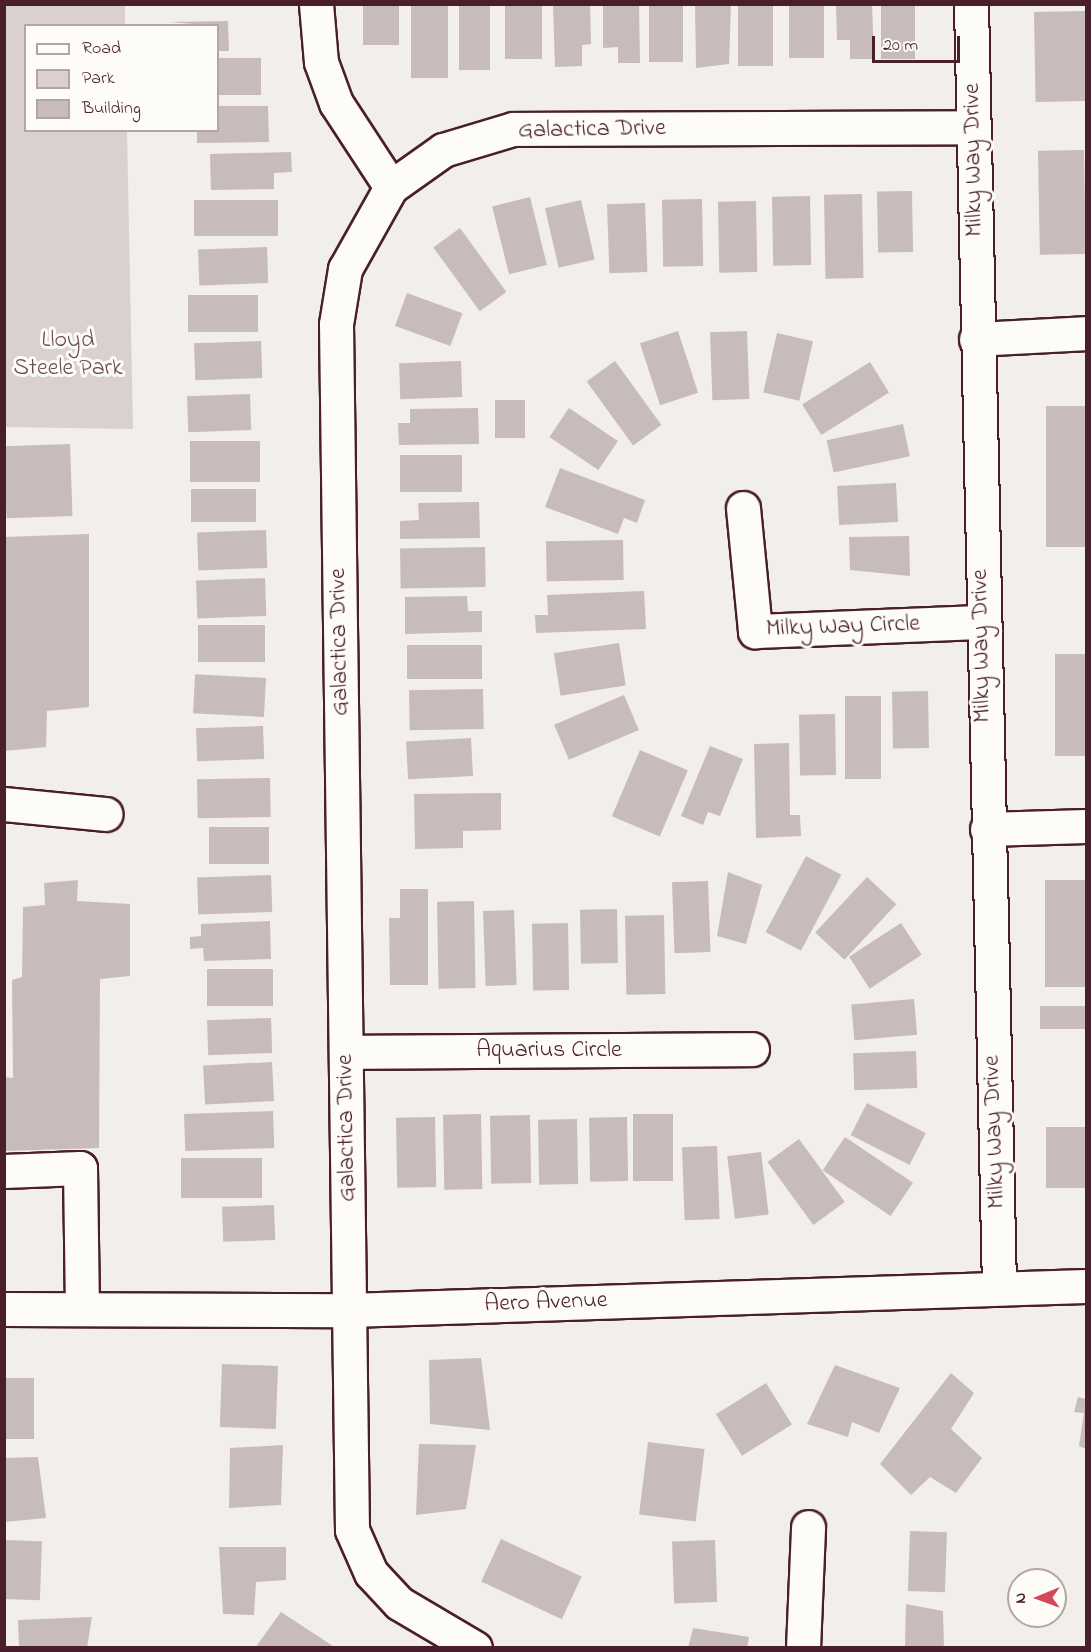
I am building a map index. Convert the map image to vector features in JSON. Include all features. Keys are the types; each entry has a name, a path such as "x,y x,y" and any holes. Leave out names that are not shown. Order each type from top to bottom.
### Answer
{"street":[{"path":"316,4 321,62 336,104 391,187"},
{"name":"Milky Way Drive","path":"971,4 981,622 999,1288"},
{"name":"Galactica Drive","path":"476,1647 399,1603 371,1573 352,1530 336,324 345,269 391,187 443,150 513,129 973,127"},
{"path":"976,339 1086,333"},
{"name":"Milky Way Circle","path":"743,508 755,631 981,622"},
{"path":"4,804 106,814"},
{"path":"987,829 1086,826"},
{"name":"Aquarius Circle","path":"346,1052 752,1049"},
{"path":"4,1171 80,1168 82,1309"},
{"name":"Aero Avenue","path":"4,1309 349,1310 1086,1286"},
{"path":"803,1647 808,1527"}],"green space":[{"name":"Lloyd Steele Park","path":"5,4 125,5 125,24 24,24 24,132 127,132 133,429 5,427"}],"building":[{"path":"363,4 399,4 399,45 363,45"},
{"path":"411,4 448,4 448,78 411,78"},
{"path":"459,4 490,4 490,70 459,70"},
{"path":"505,4 542,4 542,59 505,59"},
{"path":"553,4 590,4 591,44 582,45 582,66 555,67"},
{"path":"603,4 639,4 640,63 618,63 618,47 603,48"},
{"path":"649,4 683,4 683,62 649,62"},
{"path":"695,4 731,4 729,64 696,68"},
{"path":"738,4 773,4 773,66 738,66"},
{"path":"789,4 824,4 824,58 789,58"},
{"path":"836,4 872,4 874,59 850,59 850,40 837,40"},
{"path":"881,4 915,4 915,59 881,59"},
{"path":"1085,11 1086,101 1036,102 1034,12"},
{"path":"228,21 229,51 219,51 219,24 169,22"},
{"path":"219,58 261,58 261,95 219,95"},
{"path":"219,106 268,106 269,142 197,143 197,132 219,132"},
{"path":"1084,150 1086,254 1040,255 1038,151"},
{"path":"291,152 292,172 274,173 274,189 211,190 210,154"},
{"path":"912,191 913,252 878,253 877,192"},
{"path":"862,194 863,278 825,279 824,195"},
{"path":"810,196 811,265 773,266 772,197"},
{"path":"530,197 547,265 509,274 492,206"},
{"path":"702,199 703,266 663,267 662,200"},
{"path":"194,200 278,200 278,236 194,236"},
{"path":"581,200 595,259 559,268 545,208"},
{"path":"756,201 757,272 719,273 718,202"},
{"path":"645,203 647,272 609,273 607,204"},
{"path":"460,228 506,292 480,311 433,247"},
{"path":"267,247 268,283 199,285 198,249"},
{"path":"407,293 462,313 450,346 395,326"},
{"path":"188,295 258,295 258,332 188,332"},
{"path":"678,331 698,393 660,405 640,343"},
{"path":"747,331 749,399 712,400 710,332"},
{"path":"777,333 813,341 799,401 763,392"},
{"path":"261,341 262,378 195,380 194,343"},
{"path":"461,361 462,397 400,399 399,363"},
{"path":"615,361 661,425 633,445 587,382"},
{"path":"870,362 889,393 821,435 802,404"},
{"path":"250,394 251,430 188,432 187,396"},
{"path":"495,400 525,400 525,438 495,438"},
{"path":"1046,406 1086,406 1086,547 1046,547"},
{"path":"478,408 479,444 399,445 398,423 410,423 410,409"},
{"path":"569,408 618,441 598,470 549,437"},
{"path":"903,424 910,456 834,472 827,440"},
{"path":"190,441 260,441 260,482 190,482"},
{"path":"70,444 73,516 7,518 4,446"},
{"path":"400,455 462,455 462,492 400,492"},
{"path":"560,468 645,500 637,523 624,518 618,534 545,507"},
{"path":"896,483 898,522 839,525 837,486"},
{"path":"191,489 256,489 256,522 191,522"},
{"path":"479,502 480,538 400,539 400,521 419,520 418,503"},
{"path":"266,530 267,568 198,570 197,532"},
{"path":"89,534 89,707 47,711 46,747 4,751 4,537"},
{"path":"909,536 910,576 850,570 849,537"},
{"path":"623,540 624,580 547,581 546,541"},
{"path":"485,547 486,587 401,588 400,548"},
{"path":"265,578 266,616 197,618 196,580"},
{"path":"644,591 646,629 536,633 535,615 548,615 547,595"},
{"path":"467,596 468,611 482,611 482,632 405,634 405,597"},
{"path":"198,625 265,625 265,662 198,662"},
{"path":"619,643 626,685 561,696 554,653"},
{"path":"407,645 482,645 482,679 407,679"},
{"path":"1055,654 1086,654 1086,756 1055,756"},
{"path":"195,674 266,678 264,717 193,713"},
{"path":"483,689 484,729 410,730 409,690"},
{"path":"928,691 929,748 893,749 892,692"},
{"path":"624,695 639,730 569,760 554,725"},
{"path":"845,696 881,696 881,779 845,779"},
{"path":"835,714 836,775 800,776 799,715"},
{"path":"263,726 264,759 197,761 196,728"},
{"path":"471,738 473,776 408,779 406,741"},
{"path":"789,743 790,815 800,815 801,836 756,838 754,744"},
{"path":"710,746 743,759 720,816 708,812 703,825 681,816"},
{"path":"640,750 688,770 660,837 612,816"},
{"path":"270,778 271,817 198,818 197,779"},
{"path":"501,793 501,830 463,831 463,848 415,849 414,794"},
{"path":"209,827 269,827 269,864 209,864"},
{"path":"806,856 841,875 801,951 766,932"},
{"path":"728,872 762,885 746,944 717,936"},
{"path":"271,875 272,912 198,915 197,878"},
{"path":"867,877 896,904 844,960 815,933"},
{"path":"78,880 77,901 130,904 130,976 100,979 99,1148 4,1151 4,1077 13,1078 12,980 22,977 23,907 45,905 44,883"},
{"path":"1045,880 1086,880 1086,987 1045,987"},
{"path":"708,881 710,952 674,953 672,882"},
{"path":"400,889 428,889 428,985 390,985 389,918 400,918"},
{"path":"474,901 476,988 439,989 437,902"},
{"path":"617,909 618,963 581,964 580,910"},
{"path":"514,910 517,985 486,986 483,911"},
{"path":"664,915 665,994 626,995 625,916"},
{"path":"270,921 271,959 204,961 203,948 190,949 190,937 201,936 201,924"},
{"path":"568,923 569,990 533,991 532,924"},
{"path":"901,923 922,955 870,989 849,957"},
{"path":"207,969 273,969 273,1006 207,1006"},
{"path":"914,999 917,1035 854,1040 851,1004"},
{"path":"1040,1006 1086,1006 1086,1029 1040,1029"},
{"path":"271,1018 272,1053 208,1055 207,1020"},
{"path":"916,1051 917,1088 854,1090 853,1053"},
{"path":"272,1062 274,1101 205,1105 203,1066"},
{"path":"867,1103 926,1133 909,1165 851,1135"},
{"path":"273,1111 274,1148 185,1151 184,1114"},
{"path":"481,1114 482,1189 444,1190 443,1115"},
{"path":"633,1114 673,1114 673,1181 633,1181"},
{"path":"530,1115 531,1183 491,1184 490,1116"},
{"path":"435,1117 436,1187 397,1188 396,1118"},
{"path":"627,1117 628,1181 590,1182 589,1118"},
{"path":"577,1119 578,1184 539,1185 538,1120"},
{"path":"1046,1127 1086,1127 1086,1188 1046,1188"},
{"path":"845,1137 913,1183 891,1216 823,1170"},
{"path":"799,1139 845,1202 813,1225 767,1162"},
{"path":"717,1146 720,1219 685,1220 682,1147"},
{"path":"761,1152 769,1215 735,1219 727,1156"},
{"path":"181,1158 262,1158 262,1198 181,1198"},
{"path":"274,1205 275,1240 223,1242 222,1207"},
{"path":"481,1358 490,1430 430,1424 429,1360"},
{"path":"222,1364 278,1366 276,1429 220,1427"},
{"path":"835,1365 900,1388 879,1433 852,1422 848,1437 807,1424"},
{"path":"951,1373 974,1393 951,1429 982,1458 956,1493 930,1477 911,1495 880,1464"},
{"path":"4,1378 34,1378 34,1439 4,1439"},
{"path":"766,1383 792,1425 742,1456 716,1414"},
{"path":"1078,1397 1086,1399 1086,1449 1079,1446 1084,1413 1074,1412"},
{"path":"648,1442 705,1449 696,1521 639,1514"},
{"path":"419,1444 476,1445 466,1509 416,1515"},
{"path":"283,1445 281,1505 229,1508 230,1448"},
{"path":"38,1457 46,1518 4,1522 4,1458"},
{"path":"910,1531 947,1532 945,1592 908,1591"},
{"path":"501,1539 582,1577 562,1619 481,1582"},
{"path":"4,1540 42,1541 40,1600 4,1599"},
{"path":"715,1540 717,1602 674,1603 672,1542"},
{"path":"219,1547 286,1547 286,1580 256,1582 254,1615 223,1614"},
{"path":"906,1604 943,1611 944,1648 905,1648"},
{"path":"281,1612 336,1648 255,1648"},
{"path":"92,1617 87,1648 19,1648 18,1620"},
{"path":"693,1628 749,1637 747,1648 688,1648"}]}
